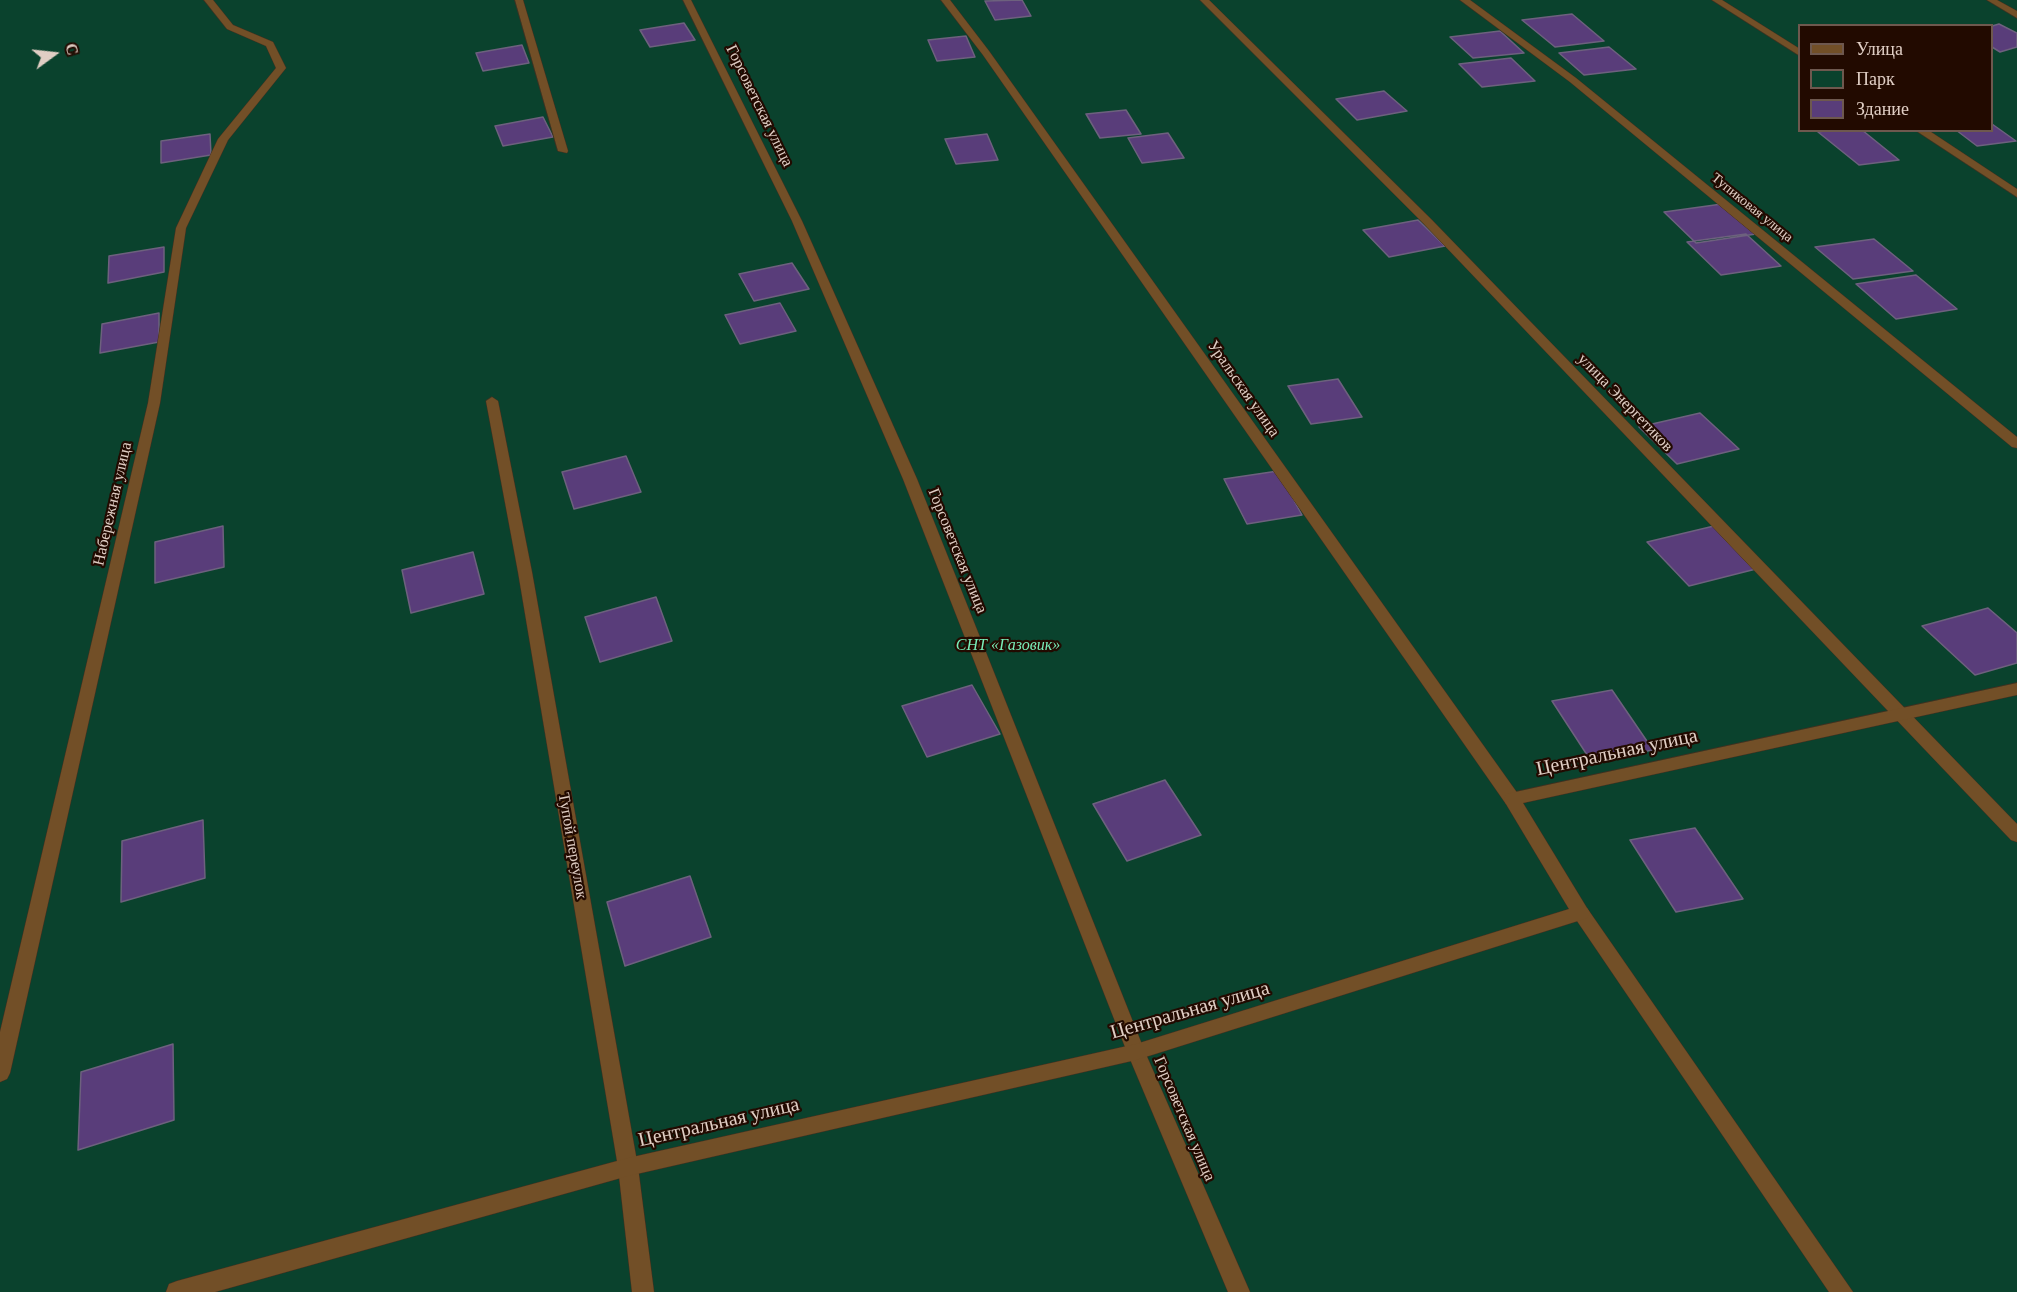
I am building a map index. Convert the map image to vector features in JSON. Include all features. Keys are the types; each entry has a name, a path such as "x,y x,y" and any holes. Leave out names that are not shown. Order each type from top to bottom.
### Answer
{"street":[{"name":"Набережная улица","path":"0,1072 154,403 181,228 223,139 281,68 270,45 230,27 208,0"},
{"path":"519,0 563,151"},
{"name":"Горсоветская улица","path":"687,0 797,221 910,479 1136,1052 1239,1292"},
{"name":"Уральская улица","path":"945,0 986,53 1512,799"},
{"name":"улица Энергетиков","path":"1204,0 1428,222 2017,835"},
{"name":"Тупиковая улица","path":"1464,0 1573,80 2017,444"},
{"path":"1716,0 1798,52"},
{"path":"1991,0 2017,15"},
{"path":"1923,132 2017,194"},
{"name":"Тупой переулок","path":"492,401 525,572 628,1167 643,1292"},
{"name":"Центральная улица","path":"1512,799 2017,689"},
{"path":"1512,799 1581,912 1842,1292"},
{"name":"Центральная улица","path":"177,1292 628,1167 1136,1052 1581,912"}],"green space":[{"name":"СНТ «Газовик»","path":"0,0 2017,0 2017,1292 0,1292"}],"building":[{"path":"1022,0 1031,16 995,20 985,1"},
{"path":"1572,14 1604,41 1555,47 1522,20"},
{"path":"684,23 695,40 650,47 640,30"},
{"path":"1999,24 2017,33 2017,47 2000,52 1993,48 1993,26"},
{"path":"1500,31 1524,53 1473,58 1450,37"},
{"path":"966,36 975,57 937,61 928,40"},
{"path":"522,45 529,63 483,71 476,53"},
{"path":"1609,47 1636,69 1584,75 1559,53"},
{"path":"1511,58 1535,81 1482,87 1459,64"},
{"path":"1384,91 1407,111 1357,120 1336,99"},
{"path":"1126,110 1141,134 1100,138 1086,114"},
{"path":"543,117 553,137 503,146 495,126"},
{"path":"1993,125 2016,141 1977,146 1959,132 1993,132"},
{"path":"1818,132 1864,132 1899,160 1859,165"},
{"path":"1168,133 1184,158 1142,163 1128,138"},
{"path":"210,134 211,155 161,163 161,141"},
{"path":"987,134 998,160 956,164 945,139"},
{"path":"1722,204 1756,234 1696,243 1664,212"},
{"path":"1418,220 1445,246 1389,257 1363,230"},
{"path":"1746,234 1781,266 1721,275 1687,242"},
{"path":"1874,239 1913,271 1853,279 1815,247"},
{"path":"164,247 164,272 108,283 109,256"},
{"path":"792,263 809,289 754,301 739,274"},
{"path":"1916,275 1957,309 1896,319 1856,284"},
{"path":"780,303 796,331 740,344 725,315"},
{"path":"159,313 159,342 100,353 102,324"},
{"path":"1338,379 1362,417 1311,424 1288,386"},
{"path":"1700,413 1739,449 1677,464 1639,427"},
{"path":"626,456 641,492 574,509 562,472"},
{"path":"1278,471 1302,515 1247,524 1224,479"},
{"path":"223,526 224,567 155,583 155,542"},
{"path":"1714,526 1756,569 1689,586 1647,542"},
{"path":"473,552 484,594 411,613 402,570"},
{"path":"656,597 672,641 600,662 585,617"},
{"path":"1988,608 2017,633 2017,663 1975,675 1922,626"},
{"path":"972,685 1000,734 927,757 902,706"},
{"path":"1612,690 1653,750 1591,761 1552,701"},
{"path":"1165,780 1201,835 1127,861 1093,804"},
{"path":"203,820 205,878 121,902 122,841"},
{"path":"1695,828 1743,899 1676,912 1630,840"},
{"path":"690,876 711,937 625,966 607,902"},
{"path":"173,1044 174,1120 78,1150 81,1072"}]}
